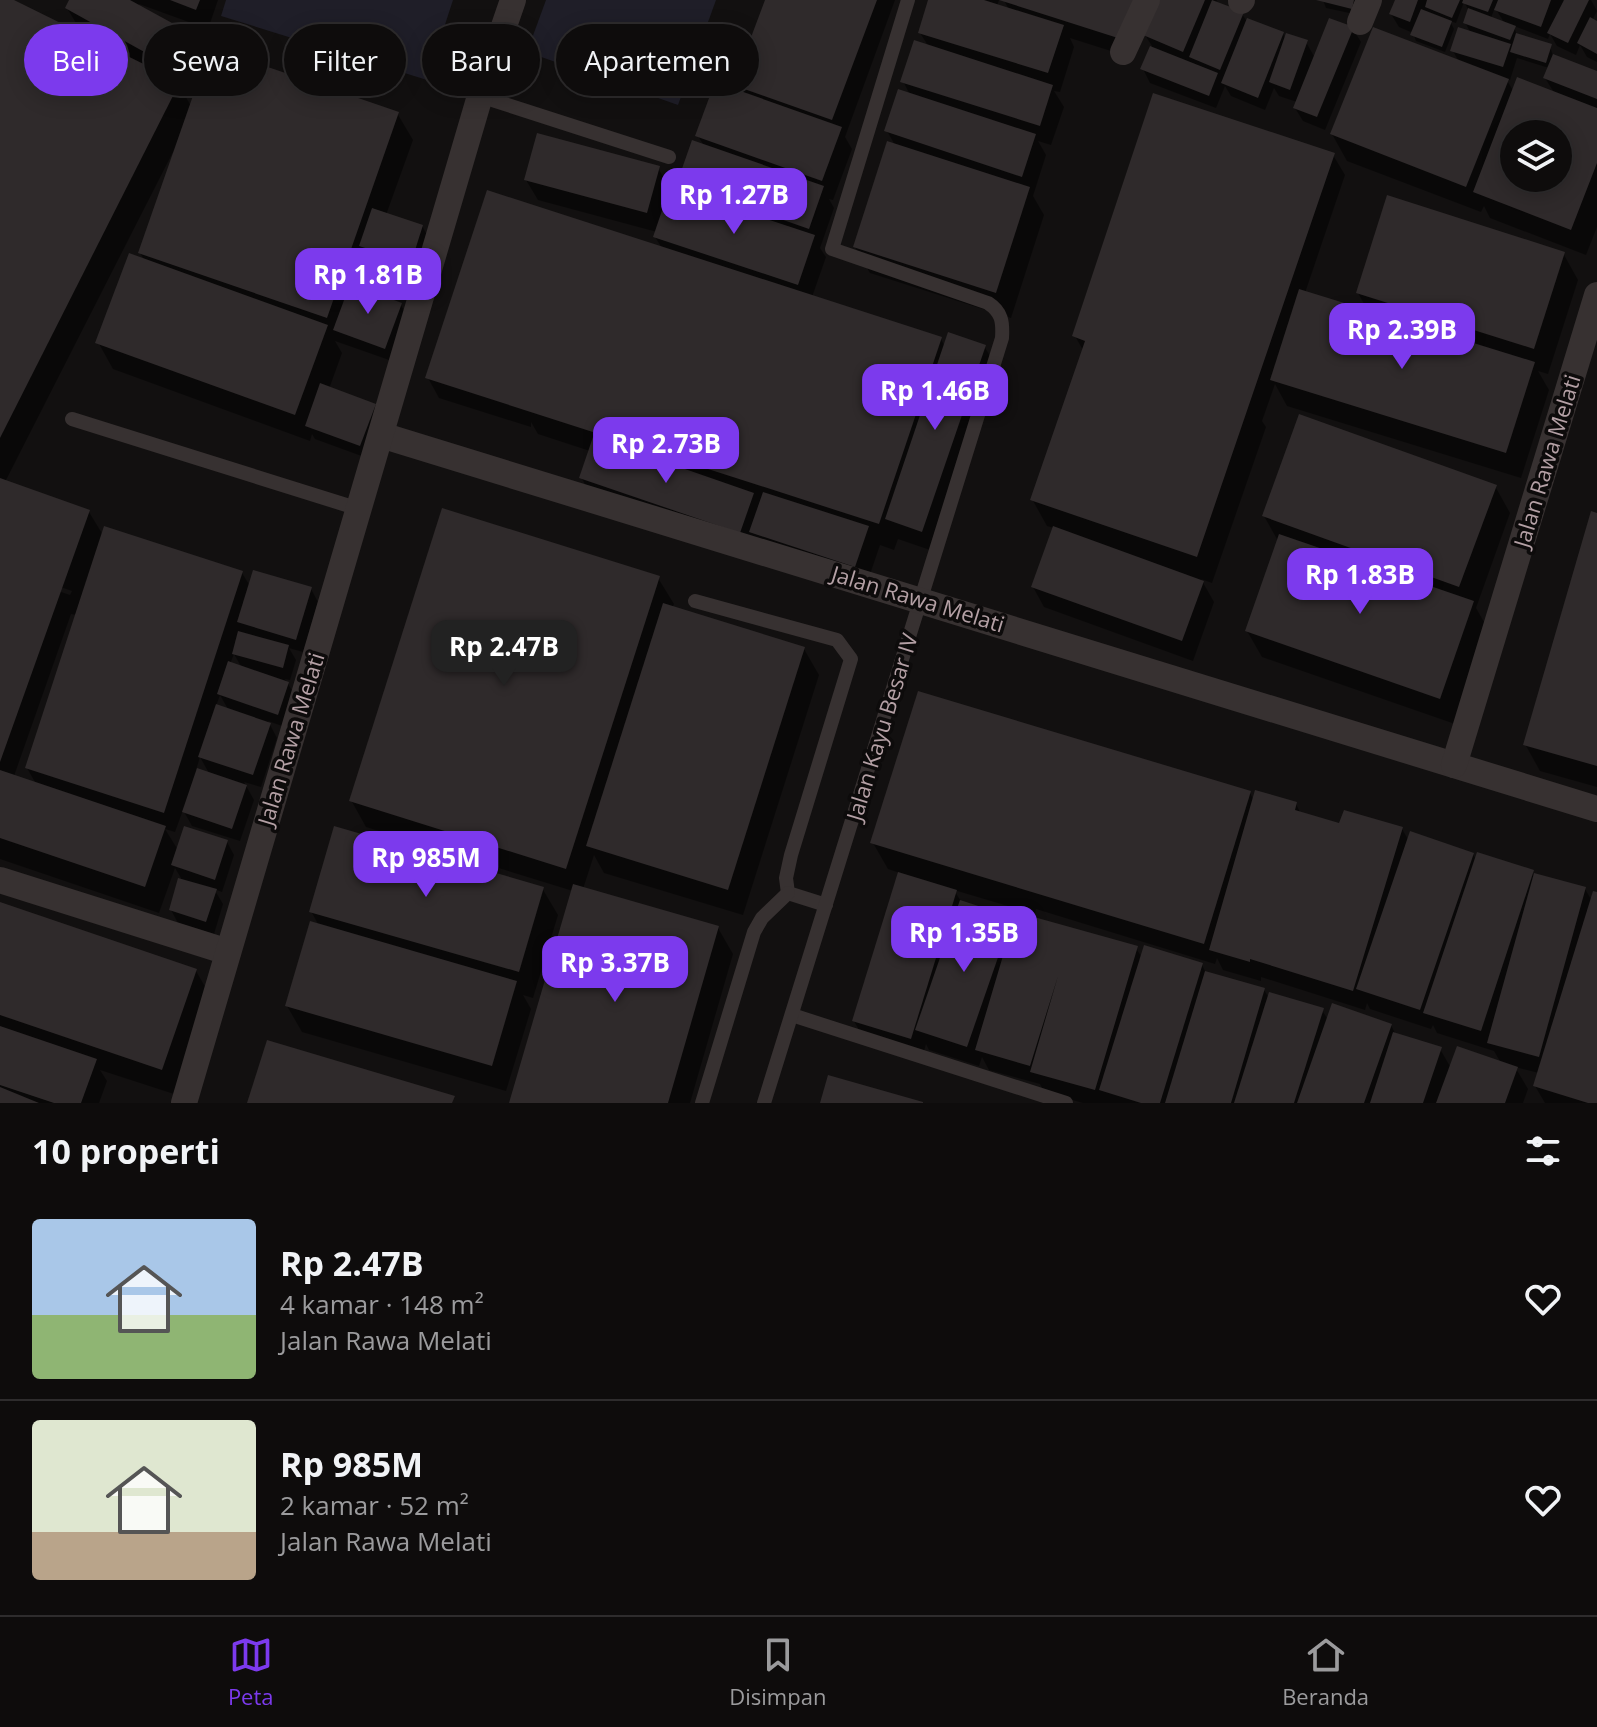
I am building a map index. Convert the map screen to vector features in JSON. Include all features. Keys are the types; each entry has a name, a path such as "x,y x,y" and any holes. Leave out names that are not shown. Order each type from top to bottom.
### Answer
{"street":[{"name":"Jalan Rawa Melati","path":"505,24 513,0"},
{"path":"1123,52 1147,0"},
{"name":"Jalan Rawa Melati","path":"184,1103 480,96"},
{"name":"Jalan Rawa Melati","path":"1454,765 1597,295"},
{"name":"Jalan Rawa Melati","path":"381,435 1597,809"},
{"path":"0,880 228,952"}],"lane":[{"name":"Jalan Kayu Besar IV","path":"764,1103 1002,338 1001,315 988,303 832,249 908,0"},
{"path":"480,96 669,157"},
{"path":"72,419 359,509"},
{"path":"695,601 837,640 851,659 791,855 786,878 788,893"},
{"path":"788,893 826,905"},
{"path":"702,1103 754,932 762,918 788,893"},
{"path":"792,1015 1066,1103"}],"shaded area":[{"path":"226,0 453,0 445,24 422,24 422,78 406,73 406,24 284,24 284,36 268,31 268,24 247,24 221,16"},
{"path":"546,0 716,0 707,24 556,24 556,62 540,57 540,24 537,24"},
{"path":"652,96 681,96 678,105"}],"building":[{"path":"0,0 14,0 63,24 24,24 24,96 128,96 128,56 144,64 144,96 173,96 0,438"},
{"path":"69,0 130,0 174,24 144,24 144,52 128,43 128,24 94,24 65,8"},
{"path":"170,0 200,0 196,10"},
{"path":"765,0 877,0 832,120 759,94 759,24 756,24"},
{"path":"928,0 984,0 1064,25 1048,73 918,33"},
{"path":"999,0 1134,0 1121,39"},
{"path":"1157,0 1205,0 1183,52 1143,35"},
{"path":"1212,0 1244,12 1220,70 1189,57"},
{"path":"1316,0 1354,0 1352,9"},
{"path":"1395,0 1418,0 1410,22 1389,14"},
{"path":"1427,0 1460,0 1452,18 1425,7"},
{"path":"1463,0 1493,0 1488,12 1462,3"},
{"path":"1498,0 1551,0 1541,27 1494,10"},
{"path":"1564,0 1589,0 1568,43 1547,33"},
{"path":"1468,8 1516,26 1510,40 1463,23"},
{"path":"1421,9 1452,21 1442,47 1410,35"},
{"path":"1590,17 1597,21 1597,54 1577,43"},
{"path":"1247,18 1284,32 1258,98 1221,83"},
{"path":"1329,18 1354,27 1317,117 1293,108"},
{"path":"1373,27 1509,79 1466,187 1330,134"},
{"path":"1458,27 1511,44 1503,67 1450,51"},
{"path":"1286,33 1308,40 1290,90 1269,82"},
{"path":"1516,33 1552,44 1546,63 1510,52"},
{"path":"914,40 1053,85 1040,126 900,82"},
{"path":"1150,46 1218,73 1209,96 1140,69"},
{"path":"1553,54 1597,71 1597,99 1543,78"},
{"path":"268,67 284,72 284,96 352,96 399,112 327,318 138,253 193,96 268,96"},
{"path":"1517,77 1597,108 1597,163 1571,230 1473,192 1500,121 1500,192 1572,192 1572,120 1501,120"},
{"path":"898,89 1036,134 1022,177 884,131"},
{"path":"1153,93 1335,153 1197,557 1030,500 1085,341 1072,336"},
{"path":"710,96 755,96 842,127 822,181 695,136"},
{"path":"537,133 660,166 647,213 524,180"},
{"path":"692,140 824,186 809,229 677,183"},
{"path":"887,141 1030,187 996,293 853,247"},
{"path":"670,187 815,235 798,285 653,237"},
{"path":"487,190 942,337 879,524 425,378"},
{"path":"1387,195 1565,252 1534,349 1356,293"},
{"path":"372,208 423,225 411,263 359,246"},
{"path":"129,253 328,325 295,415 95,343"},
{"path":"350,284 402,303 385,349 333,330"},
{"path":"1299,289 1535,362 1506,453 1270,380"},
{"path":"948,332 986,345 922,532 885,519"},
{"path":"320,383 376,404 360,446 305,426"},
{"path":"1299,414 1497,485 1459,587 1262,516"},
{"path":"593,437 754,493 740,533 579,478"},
{"path":"0,478 90,510 0,762"},
{"path":"763,492 869,526 855,567 749,532"},
{"path":"442,508 660,576 566,869 349,801"},
{"path":"1591,511 1597,513 1597,766 1523,745"},
{"path":"104,526 243,571 164,813 25,768"},
{"path":"1053,526 1204,581 1182,641 1031,587"},
{"path":"1279,534 1474,601 1440,699 1245,631"},
{"path":"253,570 312,587 296,640 237,622"},
{"path":"663,603 805,647 728,890 586,846"},
{"path":"238,631 289,645 283,668 232,654"},
{"path":"228,661 289,682 278,715 217,694"},
{"path":"918,691 1251,791 1204,944 870,843"},
{"path":"216,704 271,723 253,775 198,757"},
{"path":"197,768 247,785 232,829 182,812"},
{"path":"0,770 166,826 145,887 0,838"},
{"path":"1255,790 1297,802 1295,810 1339,823 1344,810 1403,827 1353,991 1250,959 1250,962 1209,950"},
{"path":"184,826 228,840 215,880 171,865"},
{"path":"334,826 544,887 519,972 309,912"},
{"path":"1410,831 1474,853 1420,1010 1356,989"},
{"path":"1477,852 1534,870 1481,1031 1423,1013"},
{"path":"898,872 957,890 911,1039 852,1021"},
{"path":"1534,873 1586,887 1539,1057 1487,1043"},
{"path":"178,878 217,889 206,922 169,910"},
{"path":"573,884 719,926 668,1103 509,1103"},
{"path":"1593,891 1597,892 1597,1103 1588,1103 1533,1086"},
{"path":"960,900 1012,917 967,1047 915,1030"},
{"path":"0,902 197,969 162,1070 0,1015"},
{"path":"1016,912 1138,946 1095,1090 1030,1072 1058,976 1030,1066 975,1050"},
{"path":"310,921 517,981 492,1066 285,1006"},
{"path":"1144,945 1203,963 1160,1103 1141,1103 1099,1090"},
{"path":"1205,971 1265,988 1231,1103 1165,1103"},
{"path":"1269,992 1324,1008 1294,1103 1234,1103"},
{"path":"1332,1003 1392,1024 1364,1103 1297,1103"},
{"path":"0,1026 97,1059 81,1103 54,1103 0,1085"},
{"path":"1393,1032 1442,1047 1423,1103 1370,1103"},
{"path":"267,1040 455,1096 452,1103 247,1103"},
{"path":"1457,1046 1518,1067 1505,1103 1436,1103"},
{"path":"828,1075 923,1102 923,1103 820,1103"},
{"path":"0,1087 39,1103 0,1103"}]}
